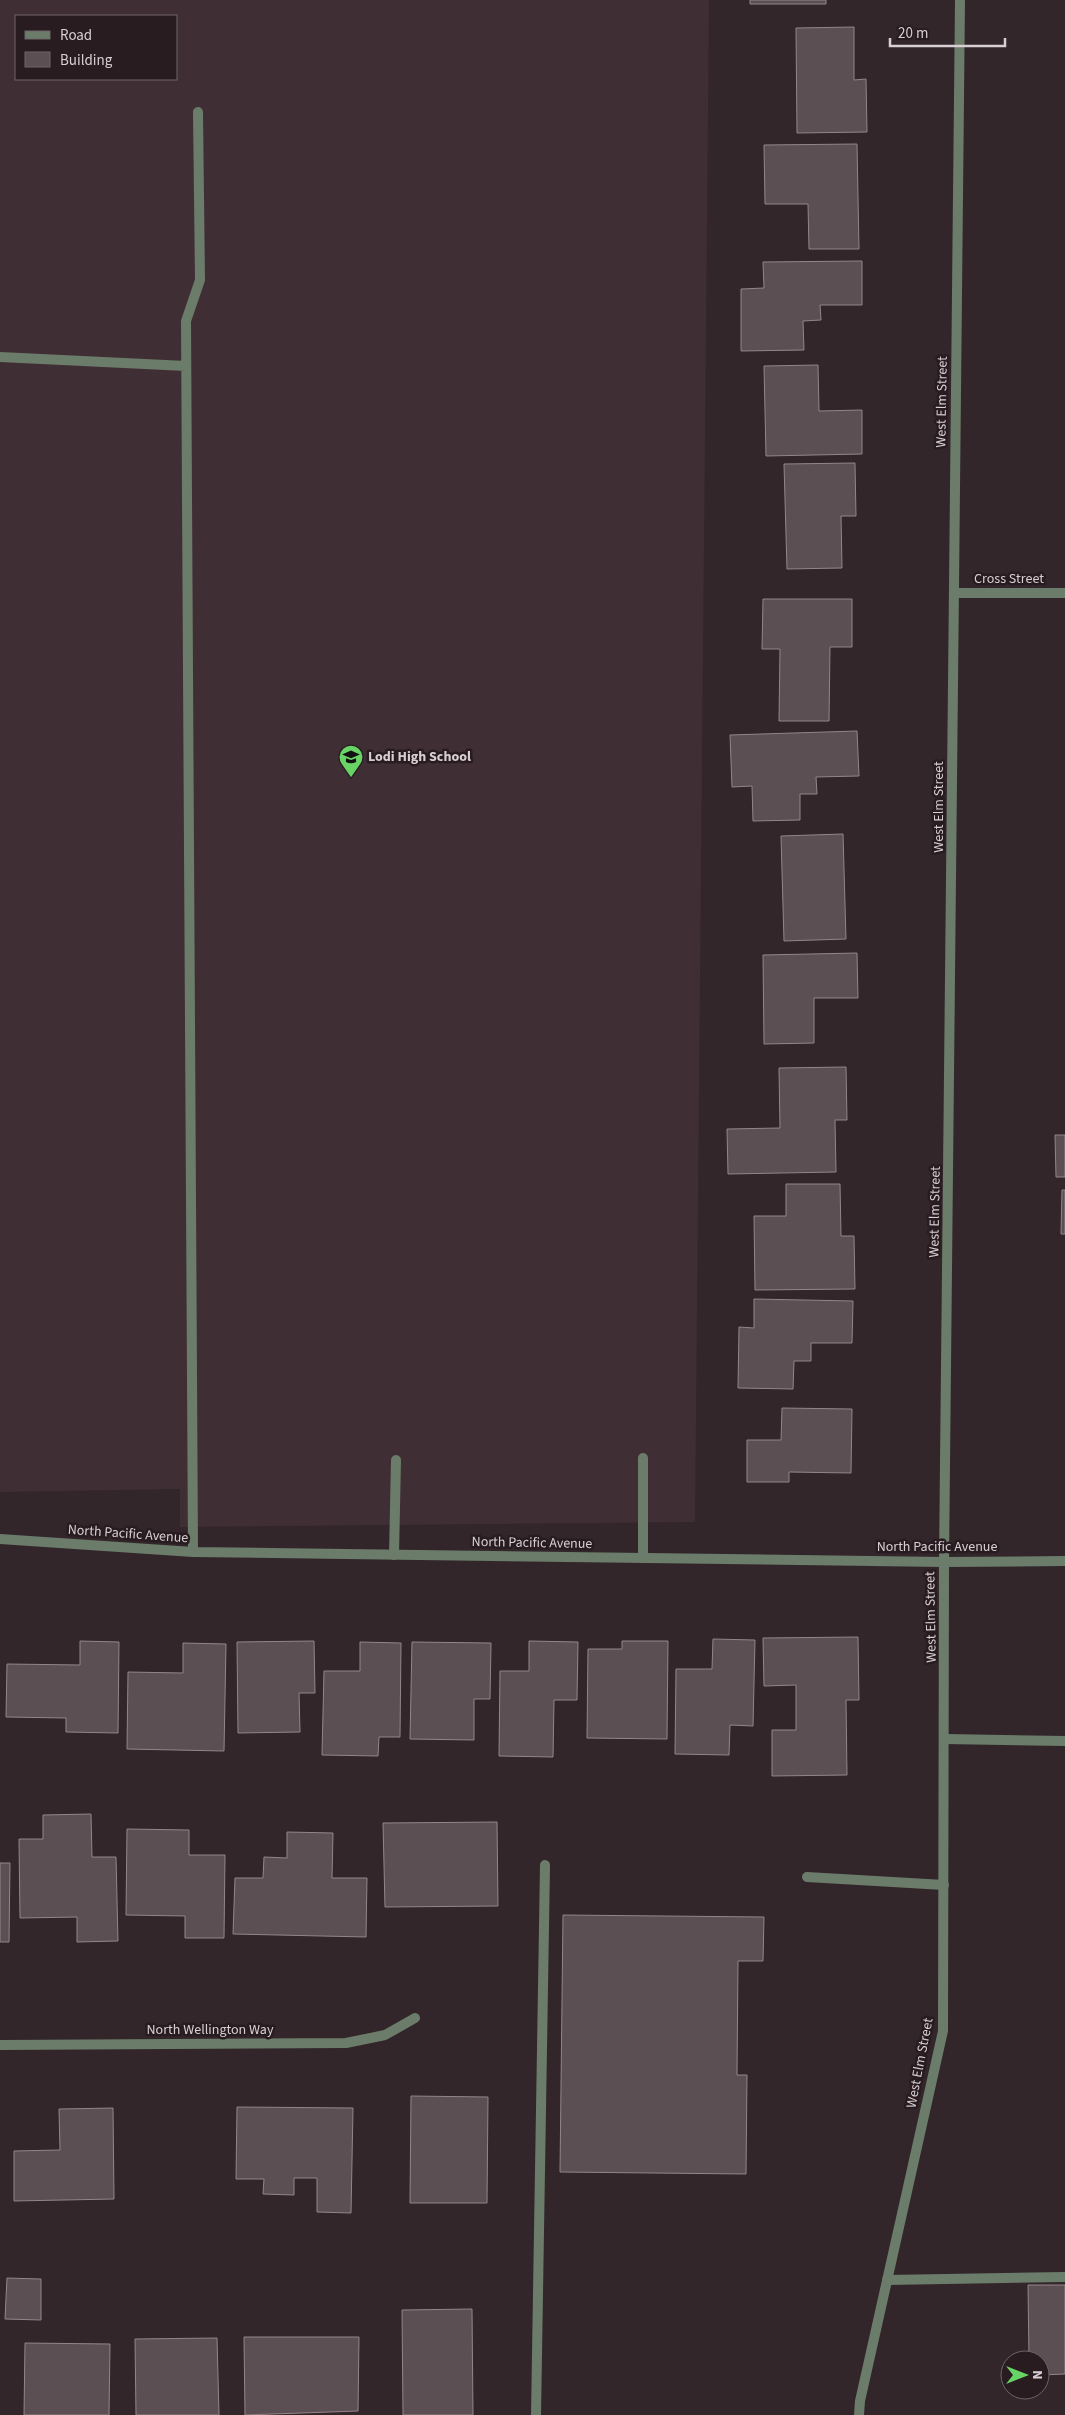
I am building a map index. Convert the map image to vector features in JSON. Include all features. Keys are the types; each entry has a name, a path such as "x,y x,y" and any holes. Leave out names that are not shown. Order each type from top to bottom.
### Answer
{"street":[{"name":"West Elm Street","path":"859,2415 943,2031 944,1562 960,0"},
{"path":"193,1552 186,321 200,280 198,112"},
{"path":"0,357 186,366"},
{"name":"Cross Street","path":"954,593 1065,593"},
{"path":"643,1458 643,1558"},
{"path":"394,1555 396,1460"},
{"name":"North Pacific Avenue","path":"0,1539 193,1552 944,1562 1065,1561"},
{"path":"945,1739 1065,1741"},
{"path":"536,2415 545,1865"},
{"path":"807,1877 944,1886"},
{"name":"North Wellington Way","path":"0,2045 346,2043 385,2035 415,2018"},
{"path":"887,2280 1065,2277"}],"shaded area":[{"name":"Lodi High School","path":"0,0 709,0 695,1522 180,1527 180,1489 0,1492"}],"building":[{"path":"750,0 826,0 826,4 750,4"},
{"path":"854,27 854,80 866,79 867,132 797,133 796,28"},
{"path":"857,144 859,249 809,249 808,204 765,204 764,145"},
{"path":"862,261 862,305 820,305 821,320 803,321 804,350 741,351 741,289 764,288 763,262"},
{"path":"818,365 819,411 862,410 862,454 766,456 764,366"},
{"path":"855,463 856,516 841,516 842,568 787,569 784,464"},
{"path":"763,599 852,599 852,647 830,647 829,721 779,721 780,649 762,649"},
{"path":"857,731 859,776 816,777 817,794 800,794 800,820 753,821 752,786 732,787 730,735"},
{"path":"843,834 846,939 784,941 781,836"},
{"path":"857,953 858,998 814,998 814,1043 764,1044 763,955"},
{"path":"846,1067 847,1120 835,1120 836,1172 728,1174 727,1129 780,1128 779,1068"},
{"path":"1055,1135 1065,1135 1065,1177 1056,1177"},
{"path":"786,1184 840,1184 841,1236 854,1236 855,1289 755,1290 754,1216 786,1216"},
{"path":"1062,1190 1065,1190 1065,1234 1061,1234"},
{"path":"754,1299 853,1301 852,1343 811,1343 811,1361 794,1361 793,1389 738,1388 739,1327 754,1328"},
{"path":"782,1408 852,1409 851,1473 789,1472 789,1482 747,1482 747,1440 781,1440"},
{"path":"858,1637 859,1700 846,1700 847,1775 772,1776 772,1730 796,1730 796,1685 764,1686 763,1638"},
{"path":"713,1639 755,1640 753,1726 730,1725 729,1755 675,1754 676,1669 712,1669"},
{"path":"80,1641 119,1642 118,1733 66,1732 66,1718 6,1717 7,1664 80,1665"},
{"path":"314,1641 315,1693 299,1693 300,1732 238,1733 237,1642"},
{"path":"529,1641 578,1642 577,1700 554,1700 553,1757 499,1756 500,1671 529,1671"},
{"path":"622,1641 668,1641 667,1739 587,1738 588,1649 622,1649"},
{"path":"360,1642 401,1643 400,1737 379,1737 378,1756 322,1755 324,1671 360,1671"},
{"path":"412,1642 491,1643 490,1699 474,1699 474,1740 410,1739"},
{"path":"183,1643 226,1644 224,1751 127,1749 128,1672 183,1673"},
{"path":"91,1814 92,1857 116,1857 118,1941 77,1942 77,1917 20,1918 19,1839 43,1839 43,1815"},
{"path":"497,1822 498,1906 385,1907 383,1823"},
{"path":"127,1829 189,1830 189,1855 225,1855 224,1938 185,1938 185,1916 126,1915"},
{"path":"287,1832 333,1833 332,1878 367,1878 366,1937 233,1934 235,1878 263,1878 264,1857 287,1858"},
{"path":"0,1863 10,1863 9,1942 0,1942"},
{"path":"563,1915 764,1917 763,1961 738,1961 737,2075 747,2075 746,2174 560,2172"},
{"path":"411,2096 488,2097 487,2203 410,2203"},
{"path":"237,2107 353,2108 351,2213 317,2212 317,2178 294,2178 294,2195 263,2194 264,2179 236,2179"},
{"path":"113,2108 114,2199 14,2201 14,2151 60,2150 59,2109"},
{"path":"7,2278 41,2279 41,2320 5,2319"},
{"path":"1028,2285 1065,2285 1065,2374 1050,2375 1050,2350 1029,2350"},
{"path":"472,2309 473,2415 403,2415 402,2310"},
{"path":"244,2337 359,2337 358,2411 245,2415"},
{"path":"217,2338 219,2415 136,2415 135,2339"},
{"path":"25,2343 110,2344 109,2415 24,2415"}],"place":[{"name":"Lodi High School","path":"351,778"}]}
